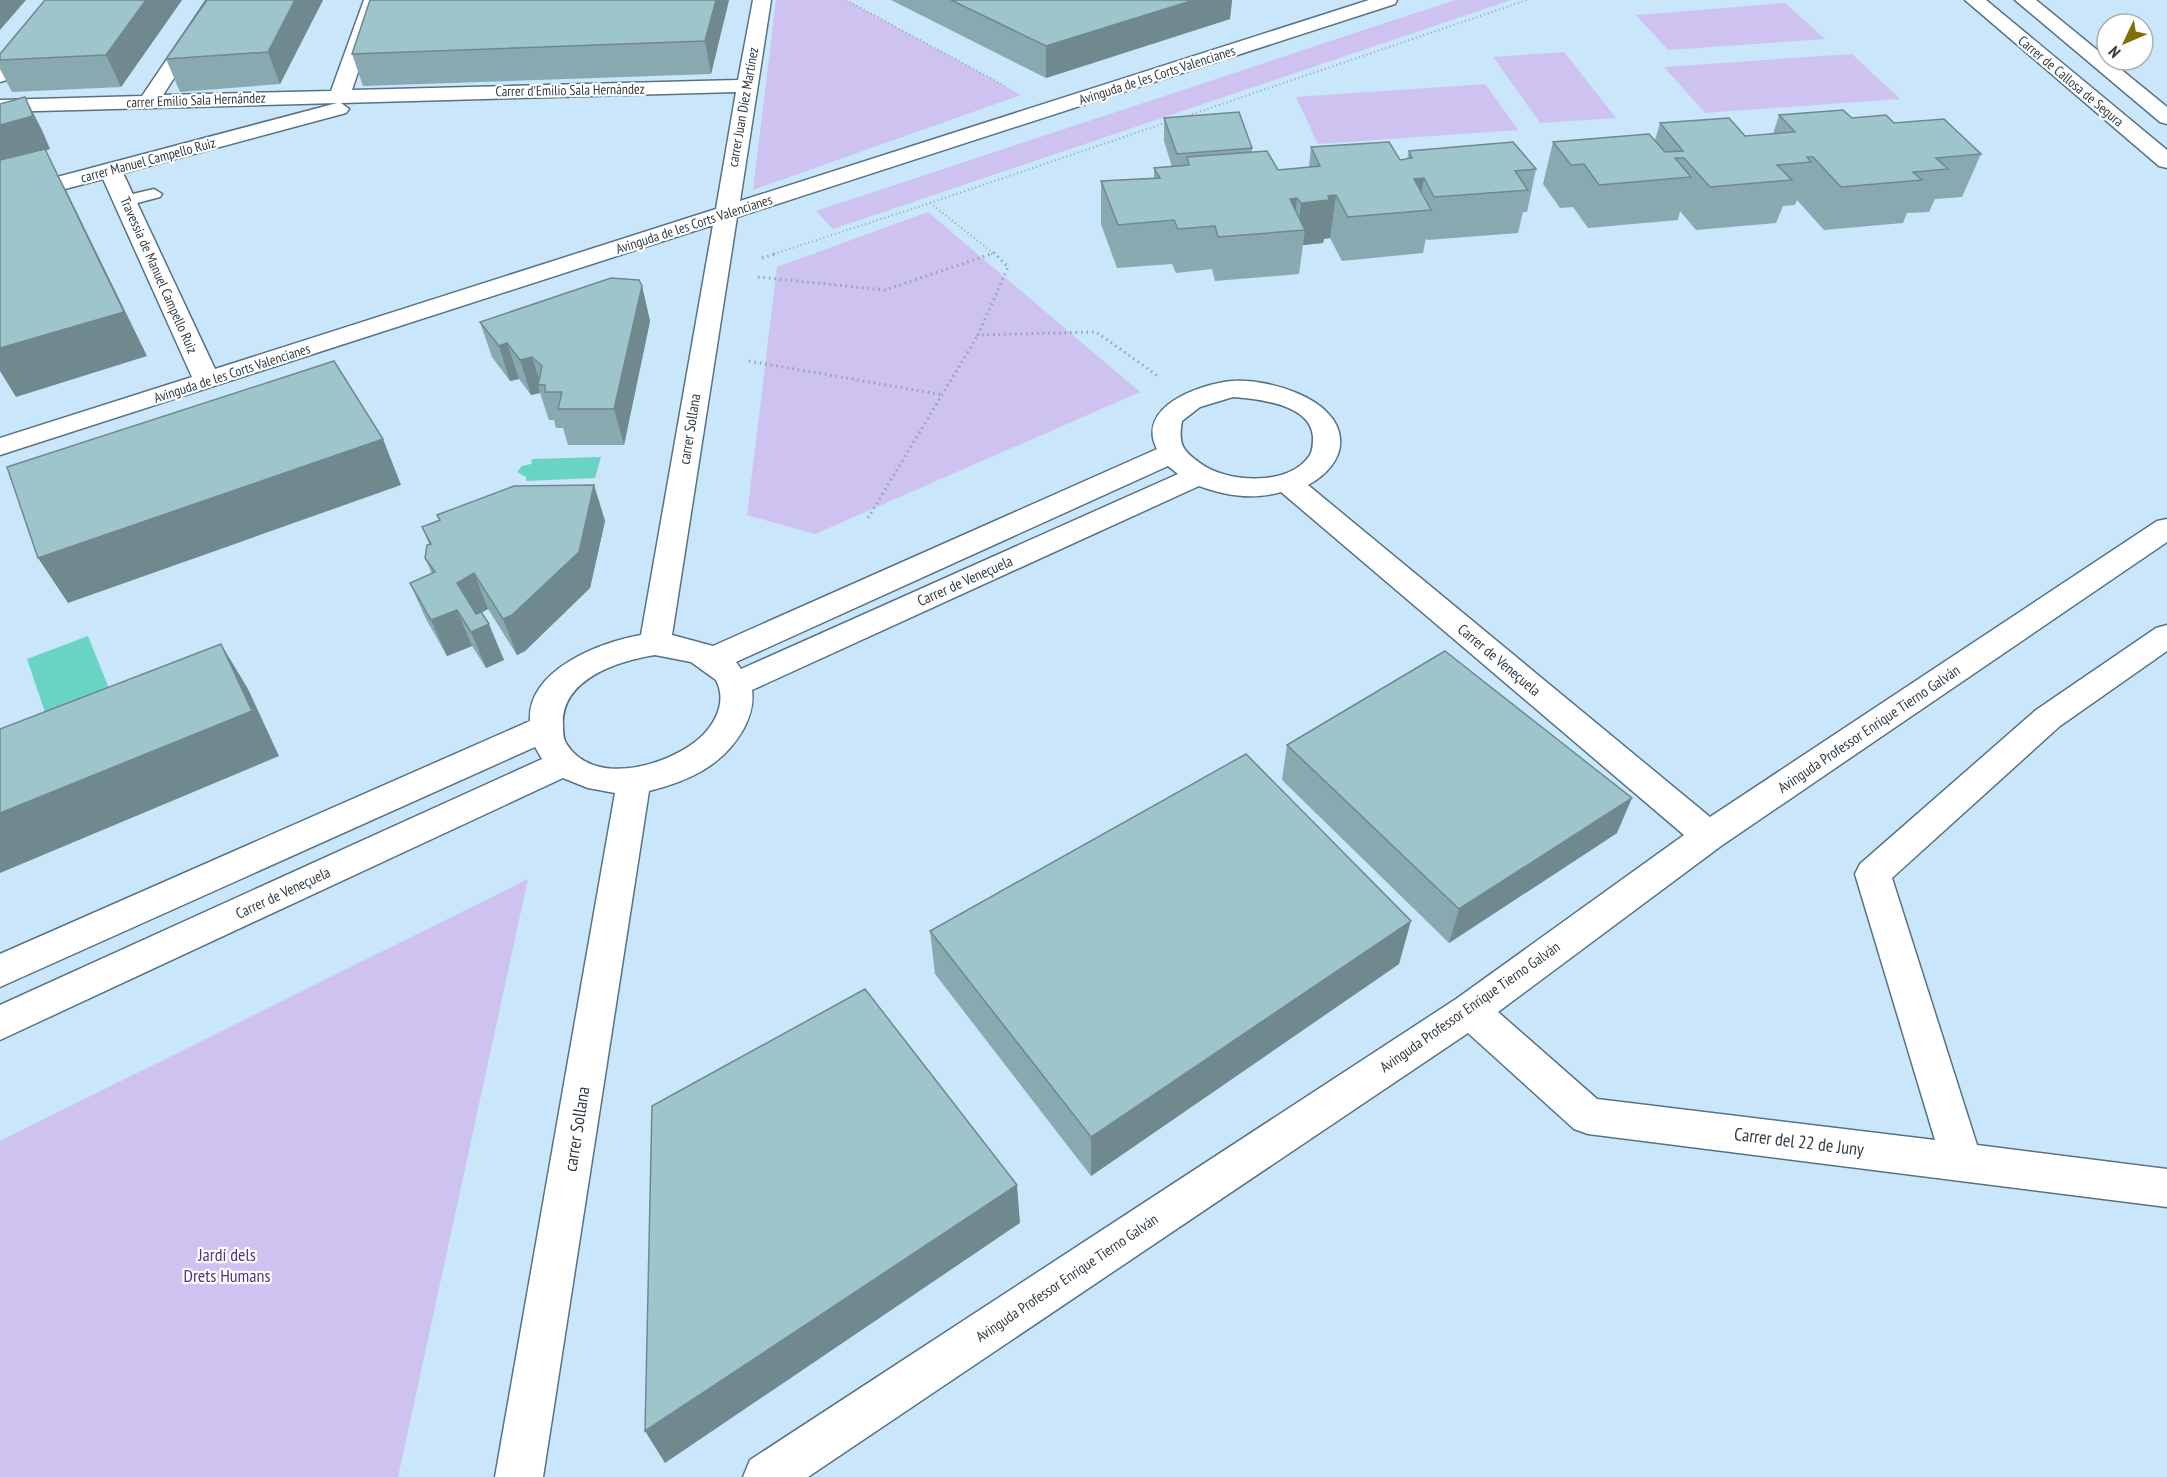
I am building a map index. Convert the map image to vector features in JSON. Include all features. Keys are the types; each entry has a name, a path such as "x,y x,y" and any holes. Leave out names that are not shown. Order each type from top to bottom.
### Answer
{"street":[{"path":"0,76 64,0"},
{"path":"149,102 216,0"},
{"path":"340,96 373,0"},
{"name":"carrer Juan Díez Martínez","path":"724,214 762,0"},
{"name":"Avinguda de les Corts Valencianes","path":"0,447 1388,0"},
{"name":"Carrer de Callosa de Segura","path":"1974,0 2167,161"},
{"path":"2024,0 2167,118"},
{"name":"Carrer d'Emilio Sala Hernández","path":"393,94 748,86"},
{"name":"carrer Emilio Sala Hernández","path":"0,106 393,94"},
{"name":"carrer Manuel Campello Ruiz","path":"0,199 393,94"},
{"name":"carrer Manuel Campello Ruiz","path":"295,120 312,110 316,103 312,96"},
{"name":"Travessia de Manuel Campello Ruiz","path":"110,170 207,381"},
{"name":"carrer Sollana","path":"655,644 724,214"},
{"path":"1256,390 1300,404 1316,416 1325,431 1327,446 1321,461 1308,474 1288,483 1250,488 1231,487 1196,476 1170,454 1165,442 1169,419 1189,400 1209,392 1256,390"},
{"path":"714,659 1170,454"},
{"name":"Carrer de Veneçuela","path":"734,685 1196,476"},
{"name":"Carrer de Veneçuela","path":"1288,483 1709,837"},
{"name":"Avinguda Professor Enrique Tierno Galván","path":"767,1477 1470,1011 1709,837 2167,528"},
{"path":"1962,1162 1873,874 2048,718 2167,636"},
{"path":"655,644 678,645 714,659 727,672 734,685 736,697 734,717 721,738 707,752 672,772 634,780 595,777 565,763 552,748 546,728 548,710 554,695 583,666 606,654 631,646 655,644"},
{"path":"0,971 546,728"},
{"name":"Carrer de Veneçuela","path":"0,1023 565,763"},
{"name":"carrer Sollana","path":"519,1477 634,780"},
{"name":"Carrer del 22 de Juny","path":"1470,1011 1588,1116 2167,1188"}],"lane":[{"path":"126,201 154,194"}],"path":[{"path":"846,0 1011,89"},
{"path":"762,258 1527,0"},
{"path":"868,518 978,334 1008,267 994,253 930,203"},
{"path":"758,277 776,277 885,290 994,253"},
{"path":"978,334 1096,332 1189,400"},
{"path":"749,361 943,395"}],"green space":[{"path":"776,0 846,0 1021,95 753,190"},
{"path":"1455,0 1511,0 833,229 816,211"},
{"path":"1785,3 1825,39 1668,50 1636,15"},
{"path":"1564,52 1616,118 1540,123 1493,57"},
{"path":"1852,54 1900,99 1705,113 1664,67"},
{"path":"1485,84 1518,130 1318,144 1296,97"},
{"path":"928,212 1140,392 815,534 747,515 777,267"},
{"name":"Jardí dels Drets Humans","path":"528,879 398,1477 0,1477 0,1141"}],"shaded area":[{"path":"601,457 595,478 526,481 526,477 517,472 522,466 531,464 532,459"},
{"path":"88,636 112,696 48,721 27,659"}],"building":[{"path":"45,0 146,0 106,55 0,60 0,54"},
{"path":"207,0 295,0 268,52 166,59"},
{"path":"370,0 716,0 705,41 352,54"},
{"path":"951,0 1194,0 1046,46"},
{"path":"25,97 33,116 0,125 0,104"},
{"path":"1843,110 1852,118 1886,115 1894,123 1944,119 1981,154 1936,158 1948,169 1913,172 1922,180 1841,187 1813,157 1807,157 1811,162 1777,165 1792,180 1710,187 1684,158 1675,158 1691,177 1599,185 1584,164 1571,165 1553,142 1649,134 1665,152 1683,151 1660,123 1729,118 1745,136 1795,132 1779,115"},
{"path":"1239,112 1252,148 1177,154 1164,118"},
{"path":"1389,142 1400,160 1412,158 1409,151 1513,142 1536,169 1515,171 1528,190 1434,197 1424,178 1414,179 1431,210 1348,217 1336,195 1328,196 1329,200 1301,203 1297,198 1290,199 1305,230 1218,237 1215,226 1178,229 1174,220 1118,225 1101,181 1160,178 1154,168 1189,165 1187,157 1267,151 1278,170 1320,166 1311,147"},
{"path":"45,149 124,312 0,348 0,160"},
{"path":"611,278 639,280 642,286 614,409 558,409 562,392 545,392 545,385 538,385 542,366 532,357 520,360 507,343 499,346 480,322"},
{"path":"334,361 383,439 38,558 7,467"},
{"path":"594,485 579,552 512,615 503,619 474,573 457,583 476,614 481,612 489,624 471,632 457,610 431,620 410,583 435,572 425,558 427,545 431,544 422,527 440,520 437,515 514,486"},
{"path":"221,644 252,711 0,813 0,729"},
{"path":"1445,651 1632,798 1459,909 1287,745"},
{"path":"1246,754 1411,921 1091,1137 930,931"},
{"path":"865,989 1017,1185 645,1431 652,1106"}]}
